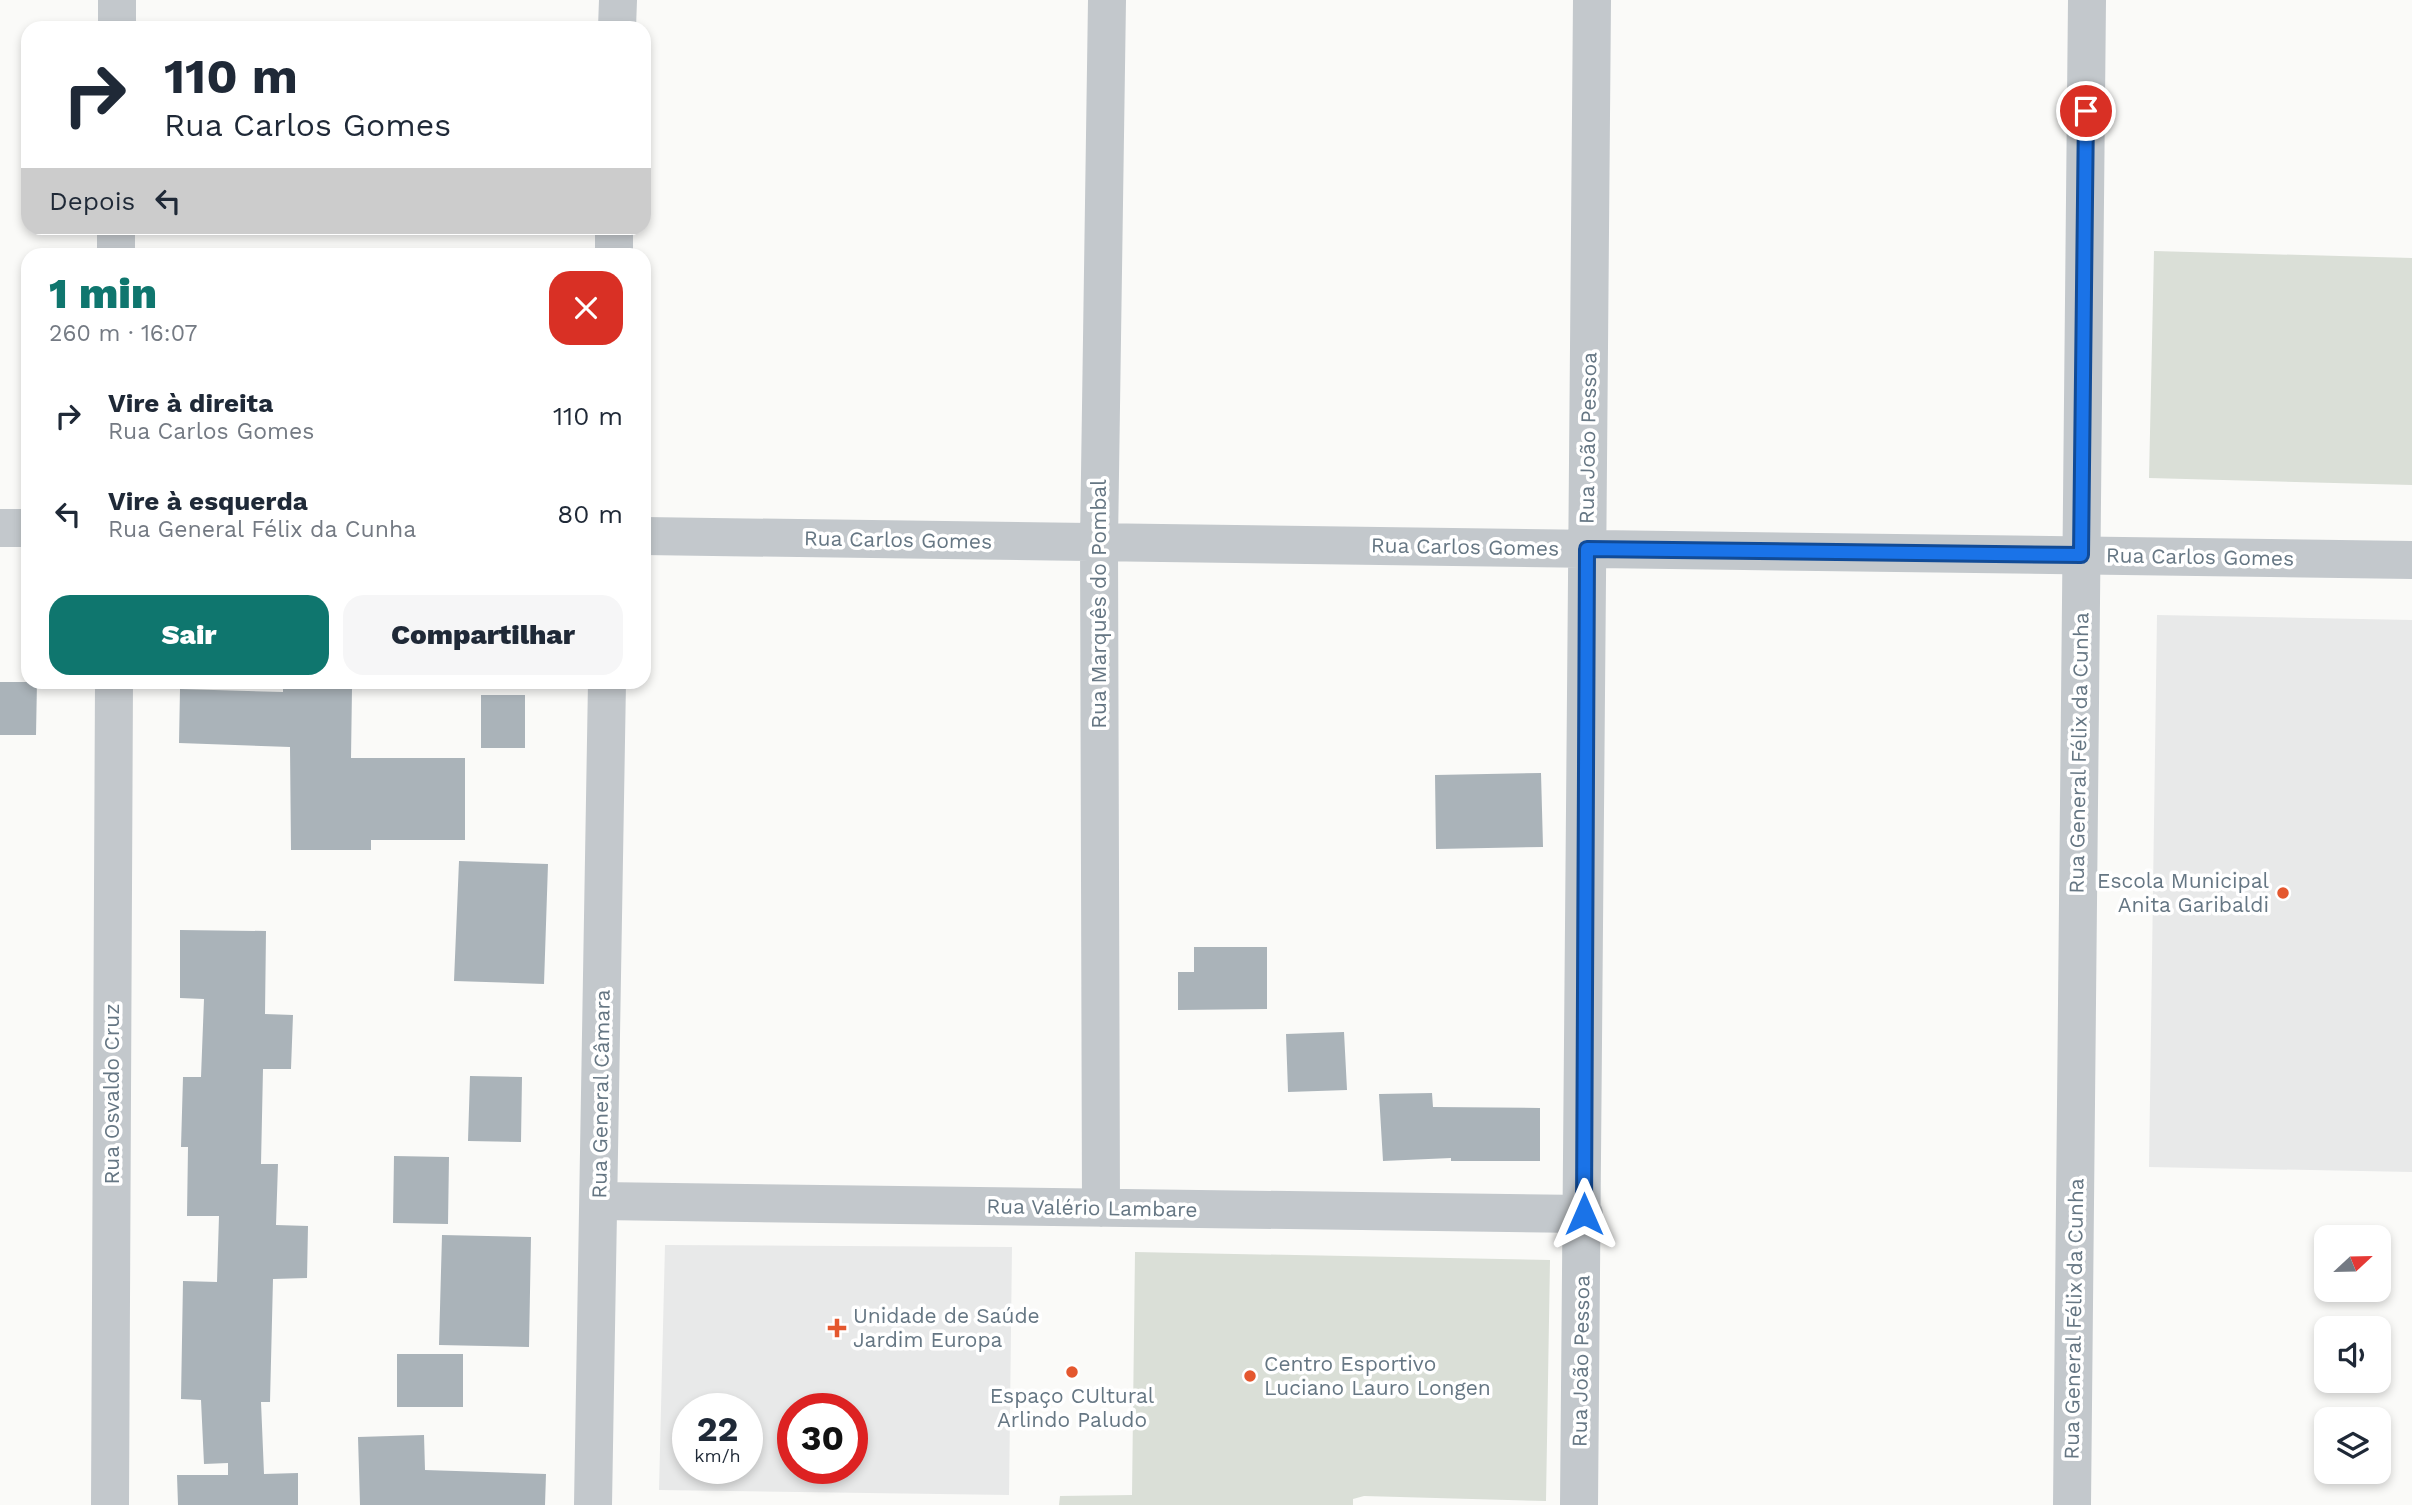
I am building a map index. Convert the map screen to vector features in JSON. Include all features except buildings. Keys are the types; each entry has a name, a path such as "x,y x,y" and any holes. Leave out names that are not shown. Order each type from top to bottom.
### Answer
{"street":[{"path":"117,0 117,21"},
{"path":"617,21 618,0"},
{"name":"Rua Marquês do Pombal","path":"1101,1208 1099,542 1107,0"},
{"name":"Rua João Pessoa","path":"1579,1505 1584,1214 1592,0"},
{"name":"Rua General Félix da Cunha","path":"2072,1505 2087,0"},
{"path":"0,528 21,528"},
{"name":"Rua Carlos Gomes","path":"651,536 2412,560"},
{"name":"Rua Osvaldo Cruz","path":"110,1505 114,689"},
{"name":"Rua General Câmara","path":"593,1505 607,689"},
{"name":"Rua Valério Lambare","path":"600,1201 1584,1214"}],"shaded area":[{"path":"2154,251 2412,258 2412,485 2149,478"},
{"name":"Escola Municipal Anita Garibaldi","path":"2157,615 2412,620 2412,1172 2149,1167"},
{"name":"Unidade de Saúde Jardim Europa","path":"665,1245 1012,1247 1009,1495 659,1490"},
{"path":"1135,1252 1550,1260 1546,1501 1364,1496 1353,1499 1353,1505 1059,1505 1060,1496 1132,1495"}],"place":[{"name":"Escola Municipal Anita Garibaldi","path":"2283,893"},
{"name":"Unidade de Saúde Jardim Europa","path":"837,1328"},
{"name":"Espaço CUltural Arlindo Paludo","path":"1072,1372"},
{"name":"Centro Esportivo Luciano Lauro Longen","path":"1250,1376"}],"route":[{"path":"1584,1214 1587,549 2081,555 2086,111"}]}
